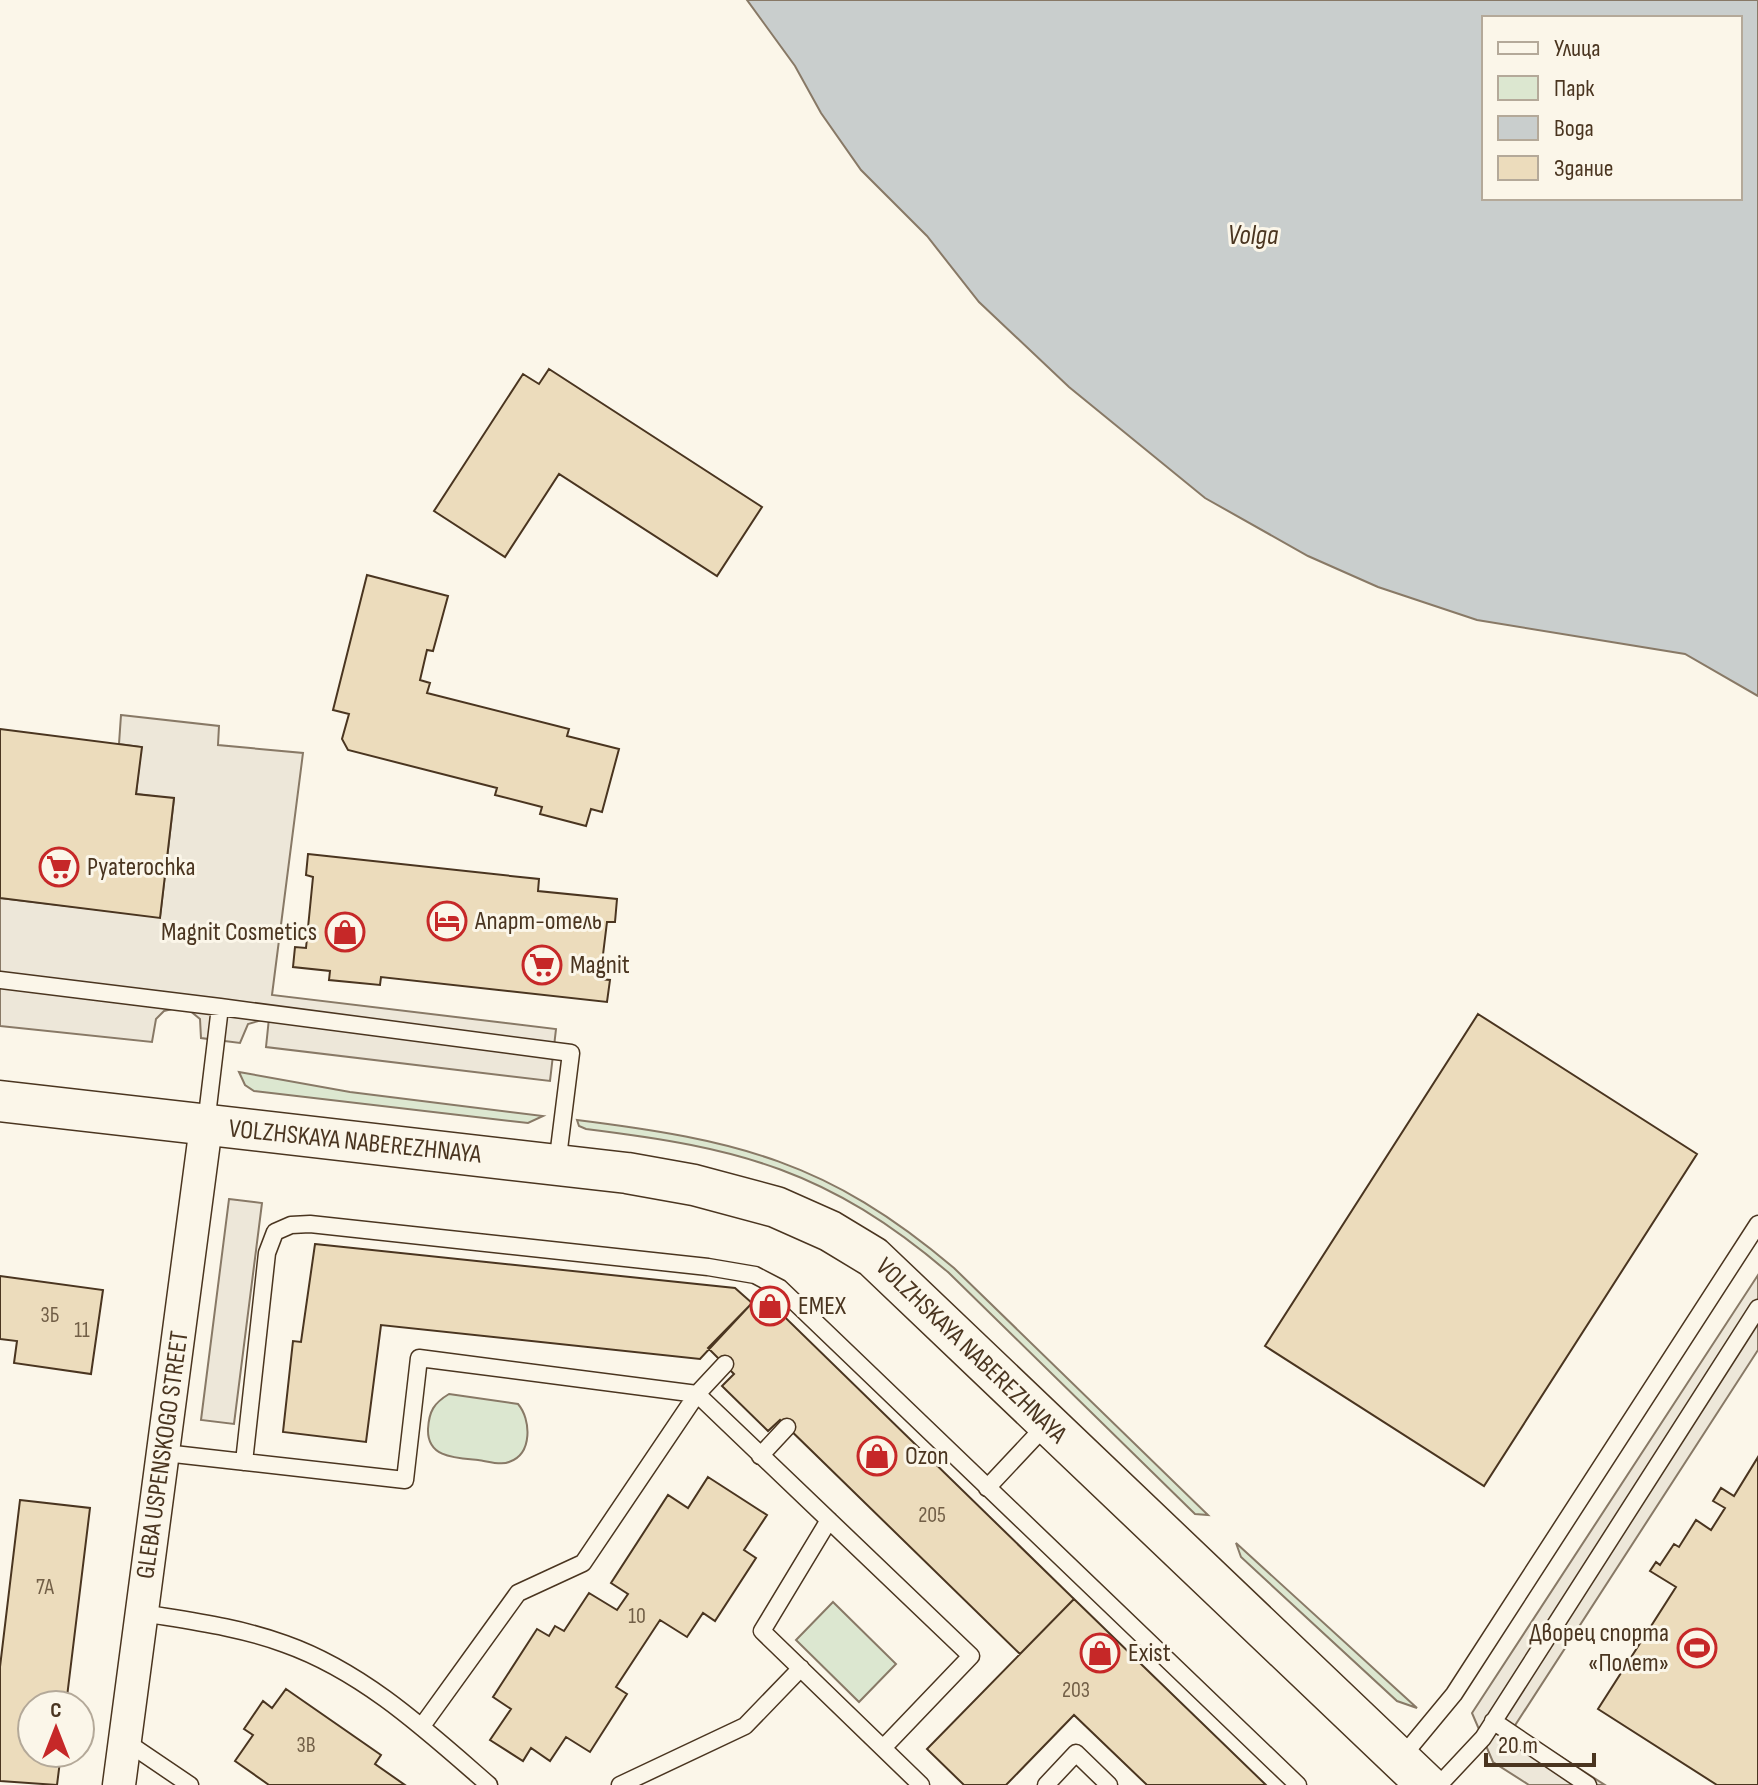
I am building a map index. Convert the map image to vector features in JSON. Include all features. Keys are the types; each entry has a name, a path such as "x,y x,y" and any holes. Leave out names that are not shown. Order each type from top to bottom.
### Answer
{"street":[{"name":"VOLZHSKAYA NABEREZHNAYA","path":"0,1101 557,1165 694,1185 776,1207 830,1231 873,1257 896,1277 1414,1772"},
{"name":"GLEBA USPENSKOGO STREET","path":"119,1785 206,1126"}],"lane":[{"path":"0,980 571,1053 557,1165"},
{"path":"206,1126 220,1007"},
{"path":"244,1462 267,1253 275,1232 291,1225 310,1224 708,1267 755,1275 846,1364 987,1488 1298,1785"},
{"path":"1414,1772 1454,1694 1758,1224"},
{"path":"1439,1785 1483,1738 1758,1308"},
{"path":"165,1453 405,1480 419,1358 697,1394 971,1656 883,1748"},
{"path":"422,1726 518,1593 583,1563 697,1394 725,1364"},
{"path":"987,1488 1047,1424"},
{"path":"760,1456 787,1427"},
{"path":"829,1520 762,1631 921,1785"},
{"path":"142,1613 231,1627 287,1644 353,1676 422,1726 489,1785"},
{"path":"620,1785 745,1726 801,1668"},
{"path":"1493,1721 1588,1785"},
{"path":"125,1741 190,1785"},
{"path":"1046,1785 1076,1753 1109,1785"}],"green space":[{"path":"239,1072 350,1092 543,1116 528,1123 254,1091 245,1085"},
{"path":"577,1120 733,1147 822,1179 864,1203 954,1268 1208,1515 1195,1514 949,1273 863,1210 822,1187 737,1156 641,1136 586,1129 579,1126"},
{"path":"449,1394 518,1404 525,1418 527,1436 526,1444 517,1458 502,1464 452,1457 432,1446 428,1429 430,1417 436,1404"},
{"path":"1236,1543 1417,1708 1397,1701 1241,1557"},
{"path":"833,1602 896,1664 859,1702 796,1640"}],"shaded area":[{"path":"121,715 219,726 218,745 303,753 272,995 556,1029 550,1081 266,1047 269,1018 248,1024 240,1043 201,1038 200,1019 189,1010 176,1008 164,1011 156,1019 152,1042 0,1026 0,898 160,917 174,799 136,794 141,747 119,744"},
{"path":"229,1199 262,1203 234,1424 201,1420"},
{"path":"1758,1275 1758,1350 1514,1727 1605,1785 1529,1785 1493,1762 1472,1713"}],"water":[{"name":"Volga","path":"747,0 1758,0 1758,696 1685,654 1477,620 1378,587 1308,556 1205,498 1069,387 979,302 927,236 861,170 821,113 795,66"}],"building":[{"path":"549,369 762,507 717,576 559,474 505,557 434,511 523,374 539,384"},
{"path":"367,575 448,596 433,651 427,650 420,680 430,683 427,693 569,729 567,736 619,749 602,812 591,809 586,826 540,814 542,807 495,795 497,788 348,750 342,739 349,714 333,710"},
{"path":"0,729 142,747 136,794 174,798 160,918 0,898"},
{"path":"308,854 539,879 538,891 617,899 615,922 607,922 600,979 610,980 607,1002 381,977 380,985 329,980 330,971 293,967 295,947 306,948 313,877 306,875"},
{"path":"1478,1014 1697,1154 1484,1486 1265,1346"},
{"path":"315,1244 735,1288 752,1303 700,1359 381,1325 366,1442 283,1432 293,1341 301,1342"},
{"path":"0,1276 103,1290 91,1374 14,1363 17,1341 0,1339"},
{"path":"761,1294 1074,1599 1020,1654 780,1420 768,1431 722,1386 734,1374 708,1348"},
{"name":"Дворец спорта «Полет»","path":"1758,1457 1758,1785 1717,1785 1598,1709 1676,1587 1650,1571 1656,1562 1660,1565 1674,1544 1679,1547 1696,1520 1711,1530 1725,1508 1713,1501 1721,1488 1734,1496"},
{"path":"708,1477 767,1515 744,1550 756,1558 715,1621 703,1613 687,1637 660,1620 616,1687 627,1694 590,1752 566,1737 550,1761 531,1748 523,1761 490,1740 511,1709 493,1697 537,1629 549,1636 555,1626 564,1631 589,1593 617,1610 628,1594 611,1583 668,1495 688,1508"},
{"path":"20,1500 90,1508 68,1689 16,1689 16,1769 59,1769 57,1785 0,1781 0,1667"},
{"path":"1074,1599 1266,1785 1147,1785 1074,1715 1006,1785 964,1785 927,1749"},
{"path":"286,1689 381,1755 375,1764 405,1785 269,1785 235,1761 253,1735 244,1729 263,1701 272,1708"}],"place":[{"name":"Pyaterochka","path":"59,867"},
{"name":"Апарт-отель","path":"447,921"},
{"name":"Magnit Cosmetics","path":"345,932"},
{"name":"Magnit","path":"542,965"},
{"name":"EMEX","path":"770,1306"},
{"name":"Ozon","path":"877,1456"},
{"name":"Дворец спорта «Полет»","path":"1697,1648"},
{"name":"Exist","path":"1100,1653"}]}
